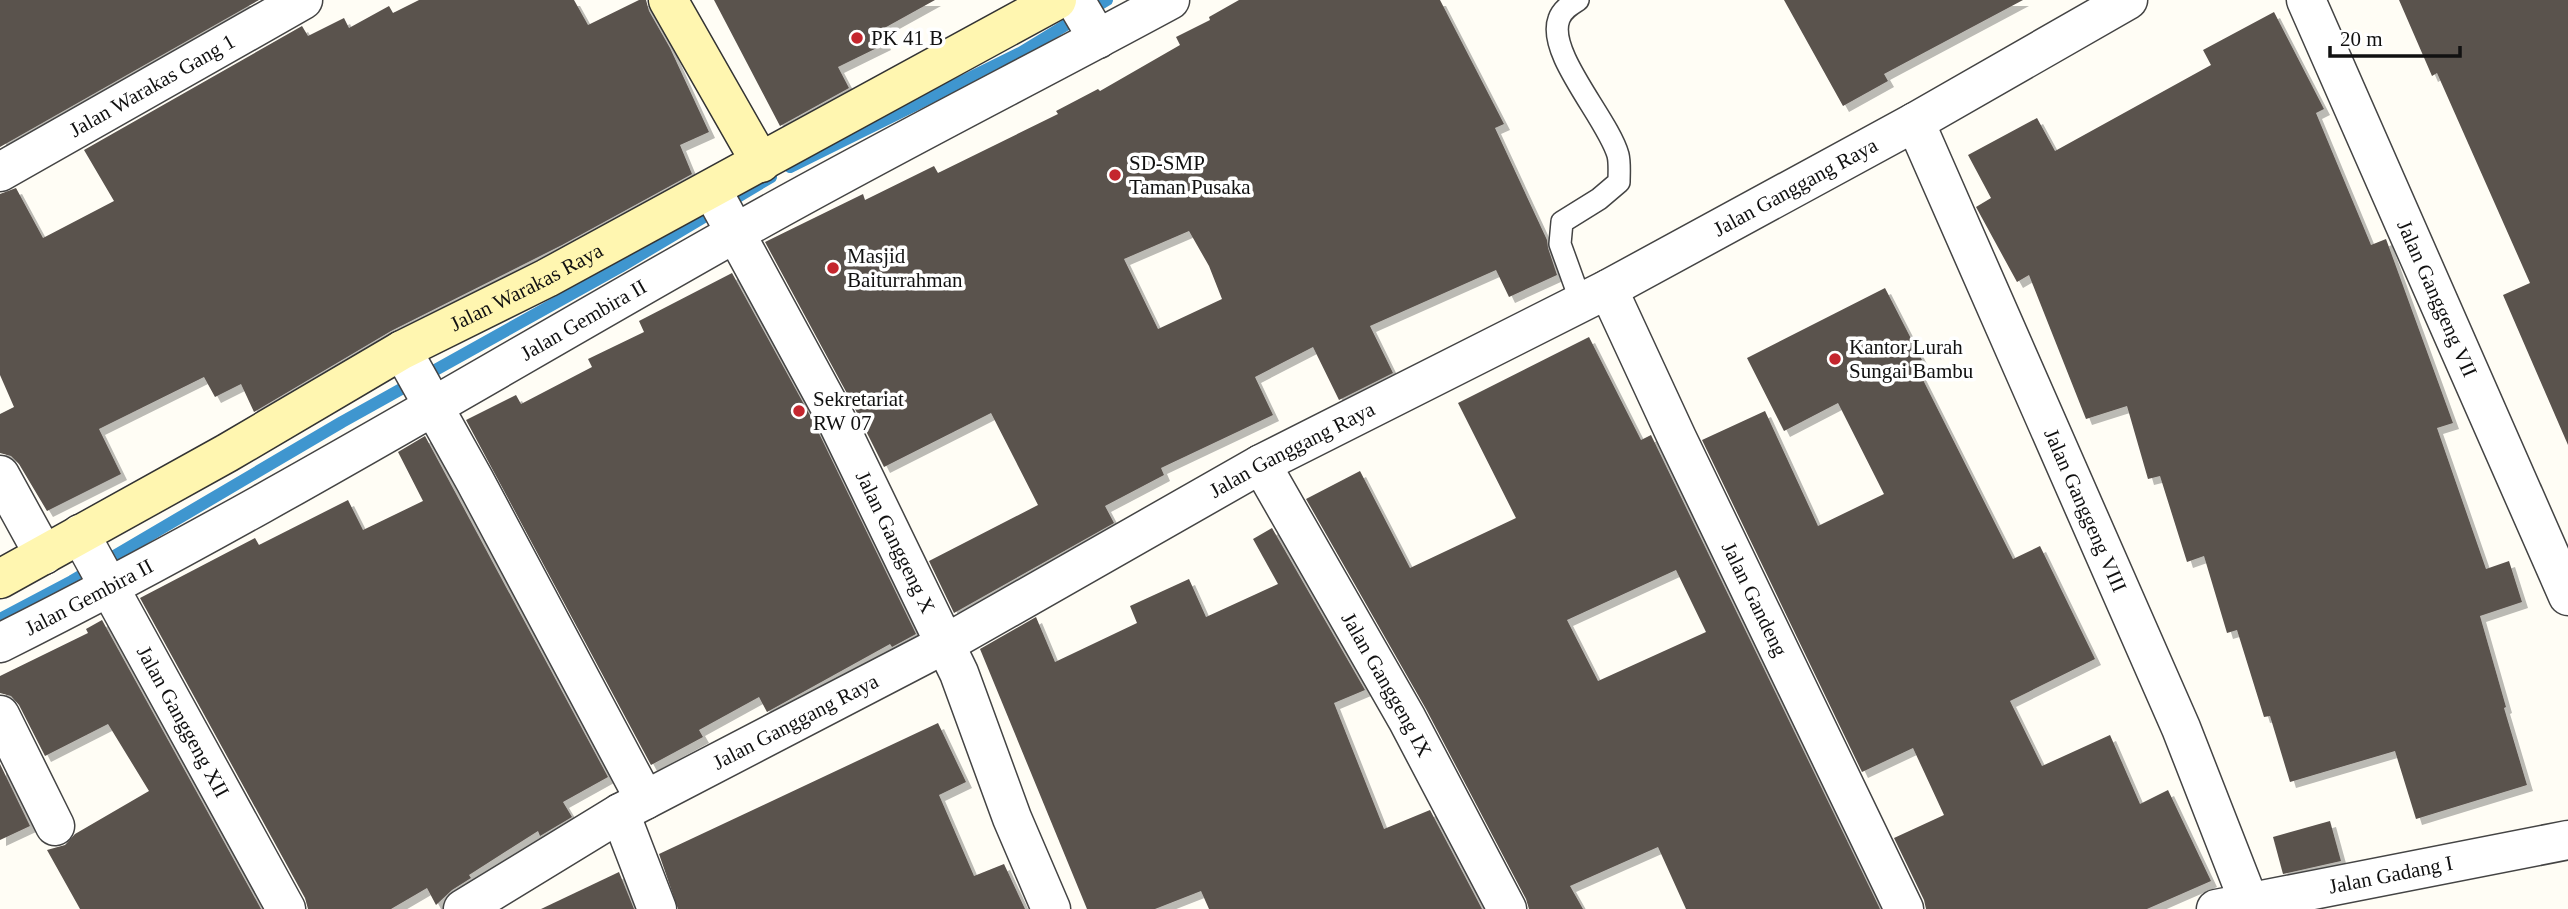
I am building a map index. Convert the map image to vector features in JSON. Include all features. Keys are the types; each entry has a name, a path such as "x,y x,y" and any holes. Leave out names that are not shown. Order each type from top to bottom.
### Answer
{"street":[{"name":"Jalan Warakas Gang 1","path":"0,172 303,0"},
{"path":"668,0 761,163"},
{"name":"Jalan Gembira II","path":"0,643 96,564 430,401 724,213 1080,15 1170,0"},
{"name":"Jalan Ganggang Raya","path":"463,909 632,806 945,644 1261,464 1595,296 1915,122 2128,0"},
{"name":"Jalan Ganggeng VII","path":"2306,0 2568,596"},
{"name":"Jalan Warakas Raya","path":"0,579 44,555 96,564 227,453 547,278 724,213 761,163 1080,15"},
{"name":"Jalan Ganggeng VIII","path":"1915,122 2181,728 2232,905"},
{"name":"Jalan Ganggeng X","path":"724,213 831,409 959,673 1012,818 1051,909"},
{"name":"Jalan Gandeng","path":"1595,296 1677,438 1904,909"},
{"path":"405,355 632,806 657,909"},
{"name":"Jalan Ganggeng IX","path":"1261,464 1413,731 1507,909"},
{"path":"0,475 44,555"},
{"name":"Jalan Ganggeng XII","path":"96,564 286,909"},
{"path":"0,715 55,826"},
{"name":"Jalan Gadang I","path":"2232,905 2568,840"}],"lane":[{"path":"1578,0 1567,7 1558,20 1559,49 1618,155 1619,182 1599,200 1562,222 1560,244 1595,296"}],"building":[{"path":"0,0 259,0 0,147"},
{"path":"419,0 574,0 588,25 639,0 646,0 709,132 680,145 692,174 562,245 391,331 254,412 241,384 215,397 204,377 99,429 121,474 47,511 19,464 11,456 0,453 0,414 14,407 0,375 0,194 16,188 43,238 114,201 84,150 302,26 308,36 344,18 349,28 389,6 393,13"},
{"path":"714,0 935,0 879,31 885,44 838,67 849,88 780,126"},
{"path":"1239,0 1440,0 1504,124 1495,128 1547,240 1557,275 1509,297 1496,270 1370,326 1393,373 1339,400 1313,347 1255,377 1273,415 1161,468 1164,475 1105,506 1114,523 954,613 929,561 1038,505 991,413 884,467 765,242 863,194 865,200 934,166 938,173 1058,114 1056,111 1098,89 1100,91 1180,45 1176,37 1210,20 1209,17","holes":["1189,231 1209,266 1222,299 1158,329 1124,259"]},
{"path":"1784,0 2023,0 1884,74 1888,81 1843,106"},
{"path":"2399,0 2568,0 2568,445 2503,295 2530,283 2437,73 2432,76"},
{"path":"2274,12 2324,109 2316,113 2371,245 2386,239 2453,423 2437,428 2486,569 2509,561 2522,602 2480,616 2527,785 2416,819 2395,751 2290,782 2270,716 2264,717 2237,630 2227,633 2204,556 2187,562 2160,476 2148,479 2127,406 2086,419 2029,275 2017,282 1976,207 1991,198 1968,155 2037,118 2055,151 2211,65 2203,50"},
{"path":"732,273 812,419 916,634 892,647 890,644 767,712 759,697 699,730 703,737 651,765 466,420 516,395 521,404 592,367 588,359 644,332 639,321"},
{"path":"1885,288 1922,360 1915,364 2013,559 2040,546 2095,659 2010,701 2042,766 2110,735 2140,804 2168,790 2211,881 2147,909 1926,909 1894,838 1944,815 1913,748 1862,772 1702,440 1765,411 1818,526 1884,494 1838,403 1784,431 1747,358"},
{"path":"1589,337 1641,440 1651,435 1880,909 1686,909 1658,847 1570,886 1583,909 1529,909 1426,709 1306,499 1360,471 1410,568 1516,518 1458,403","holes":["1676,570 1706,632 1598,681 1567,620"]},
{"path":"425,436 608,777 563,802 572,817 540,836 538,831 469,875 471,878 452,890 436,905 427,888 391,909 308,909 305,898 140,598 255,538 259,545 348,500 363,530 423,501 398,452"},
{"path":"1272,528 1365,690 1334,703 1384,829 1430,810 1482,909 1209,909 1201,891 1155,909 1087,909 980,649 1036,617 1055,662 1137,623 1130,606 1189,579 1206,617 1278,584 1253,539"},
{"path":"102,620 261,909 80,909 47,850 65,845 75,834 149,791 108,724 45,756 19,705 11,696 0,693 0,676 88,633 86,629"},
{"path":"938,723 966,782 939,795 974,876 1004,864 1025,909 678,909 659,854"},
{"path":"0,764 30,826 0,840"},
{"path":"2330,821 2341,861 2283,874 2273,837"},
{"path":"619,872 634,909 541,909"}],"waterway":[{"path":"790,167 1020,53 1107,0"},
{"path":"0,619 72,581 342,422 620,267 771,177"}],"place":[{"name":"PK 41 B","path":"857,38"},
{"name":"SD-SMP Taman Pusaka","path":"1115,175"},
{"name":"Masjid Baiturrahman","path":"833,268"},
{"name":"Kantor Lurah Sungai Bambu","path":"1835,359"},
{"name":"Sekretariat RW 07","path":"799,411"}]}
